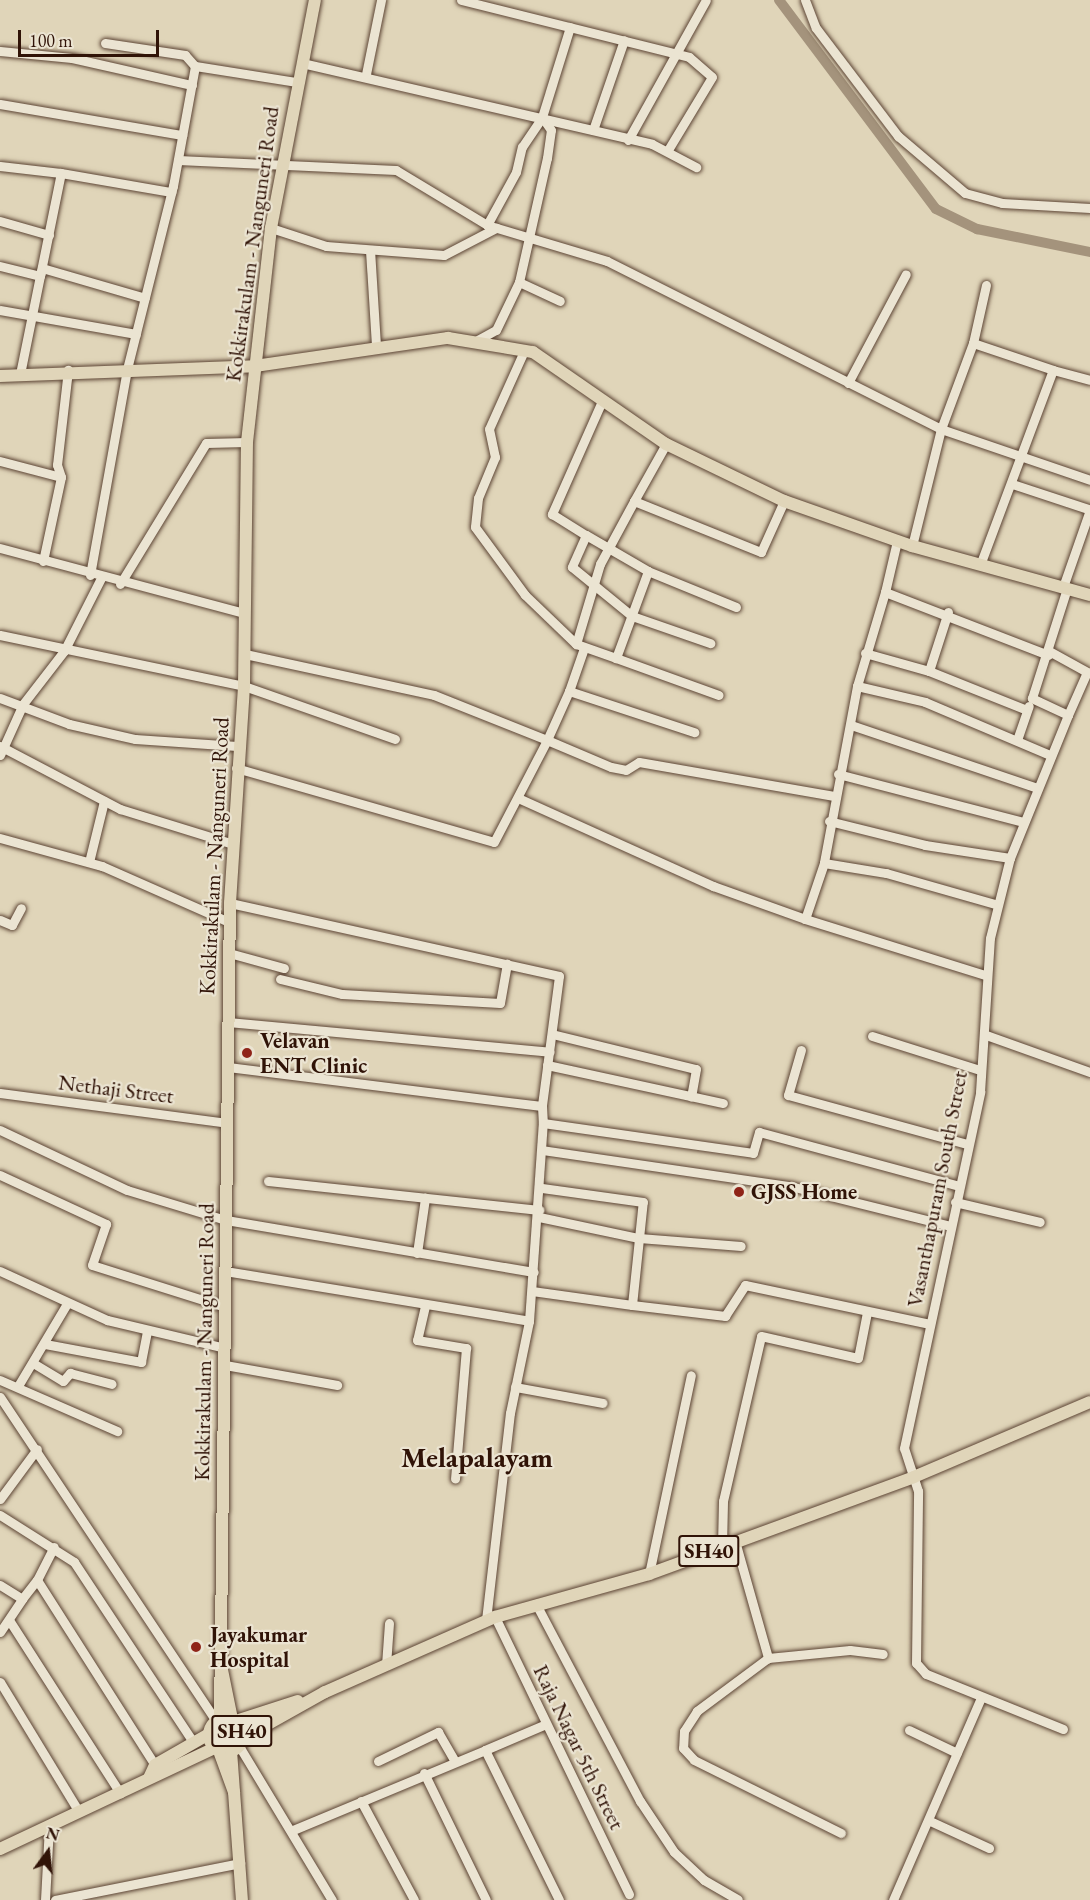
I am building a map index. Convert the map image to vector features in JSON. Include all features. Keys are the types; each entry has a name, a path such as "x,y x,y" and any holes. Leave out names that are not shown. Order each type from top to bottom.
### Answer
{"main road":[{"name":"Kokkirakulam - Nanguneri Road","path":"226,1720 221,1665 229,922 237,746 244,686 247,442 271,228 296,82 315,0"},
{"path":"0,376 68,370 255,366 338,358 376,346 448,338 524,351 666,444 784,501 912,546 1090,595"},
{"name":"SH40","path":"2,1846 149,1778 230,1747 325,1692 490,1618 649,1574 914,1477 1090,1402"},
{"path":"226,1720 325,1692"},
{"name":"SH40","path":"226,1720 209,1734 230,1747"},
{"name":"SH40","path":"226,1720 230,1747"},
{"path":"149,1778 155,1765 209,1734"},
{"path":"230,1747 243,1900"}],"street":[{"path":"366,74 381,0"},
{"path":"460,0 674,52 712,77 668,150"},
{"path":"628,140 674,52 706,0"},
{"path":"805,0 816,28 898,136 965,193 1002,203 1090,208"},
{"path":"271,228 326,246 444,255 491,227 516,172 522,147 542,117 570,27"},
{"path":"593,130 624,40"},
{"path":"105,43 185,55 195,66 296,82"},
{"path":"0,51 72,58 192,85"},
{"path":"302,63 366,74 593,130 668,150 696,167"},
{"path":"90,575 127,369 171,192 195,66"},
{"path":"0,104 182,135"},
{"path":"474,342 496,330 519,282 551,130 542,117"},
{"path":"178,160 283,168 396,170 491,227 607,261 941,429 1090,480"},
{"path":"0,166 61,173 171,192"},
{"path":"20,374 61,173"},
{"path":"0,221 49,235"},
{"path":"370,250 376,346"},
{"path":"0,266 40,276 42,268"},
{"path":"42,268 145,298"},
{"path":"848,383 906,274"},
{"path":"519,282 560,301"},
{"path":"912,546 941,429 973,343 986,285"},
{"path":"0,309 136,334"},
{"path":"973,343 1090,380"},
{"path":"524,351 489,429 495,458 478,498 475,527 525,595 580,646 718,695"},
{"path":"43,561 61,477 57,465 68,370"},
{"path":"980,565 1023,456 1053,370"},
{"path":"602,401 552,514 586,535 609,545 648,571 736,607"},
{"path":"120,584 206,443 247,442"},
{"path":"236,768 494,842 547,740 569,691 595,587 609,545 666,444"},
{"path":"0,461 61,477"},
{"path":"1012,484 1089,509 1048,653 1017,740"},
{"path":"634,501 761,552 784,501"},
{"path":"586,535 572,567 632,616 710,643"},
{"path":"805,919 824,863 829,821 851,725 857,686 885,592 897,541"},
{"path":"0,548 120,584 244,613"},
{"path":"616,658 648,571"},
{"path":"101,578 64,651 23,704 1,749 104,801 233,844"},
{"path":"885,592 948,612 1048,653"},
{"path":"929,671 948,612"},
{"path":"0,635 64,651 244,686 396,739"},
{"path":"865,653 929,671 1027,710"},
{"name":"Vasanthapuram South Street","path":"1048,653 1087,672 1050,755 1010,858 998,905 985,975 986,1035 960,1186 904,1448 914,1477 916,1663 926,1674 1063,1729"},
{"path":"245,654 434,695 626,770 639,762 834,796"},
{"path":"857,686 925,702 1050,755"},
{"path":"569,691 694,732"},
{"path":"0,698 23,704 69,724 135,739 237,746"},
{"path":"1032,698 1068,715"},
{"path":"851,725 1037,788"},
{"path":"838,774 1024,822"},
{"path":"518,798 713,886 805,919 985,975"},
{"path":"88,862 104,801"},
{"path":"829,821 925,845 1010,858"},
{"path":"0,838 88,862 229,922"},
{"path":"824,863 886,873 998,905"},
{"path":"230,903 559,976 542,1106 542,1188 529,1321 515,1387 490,1618"},
{"path":"0,920 12,925 21,908"},
{"path":"229,954 284,968"},
{"path":"280,979 342,994 500,1003 507,964"},
{"path":"228,1022 550,1052"},
{"path":"552,1034 696,1069 691,1097"},
{"path":"986,1035 1090,1072"},
{"path":"872,1036 980,1070"},
{"path":"801,1050 788,1095 967,1144"},
{"path":"547,1065 723,1103"},
{"path":"228,1068 542,1106"},
{"name":"Nethaji Street","path":"0,1094 227,1123"},
{"path":"543,1123 753,1153 759,1132 960,1186"},
{"path":"0,1130 127,1190 226,1220 534,1272"},
{"path":"542,1150 779,1184 951,1226"},
{"path":"0,1175 106,1224 92,1265 225,1307"},
{"path":"268,1181 425,1198 539,1214 639,1238 741,1246"},
{"path":"542,1188 642,1202 632,1305"},
{"path":"417,1253 425,1198"},
{"path":"955,1202 1040,1222"},
{"path":"0,1271 66,1305 147,1331 225,1348"},
{"path":"225,1271 425,1306 529,1321"},
{"path":"532,1291 725,1316 745,1286 930,1324"},
{"path":"18,1386 45,1344 66,1305"},
{"path":"425,1306 417,1340 466,1348 455,1479"},
{"path":"722,1546 723,1501 761,1336 858,1358 867,1312"},
{"path":"45,1344 141,1362 147,1331"},
{"path":"33,1363 63,1381 70,1373 112,1384"},
{"path":"225,1365 337,1385"},
{"path":"649,1574 691,1375"},
{"path":"0,1380 18,1386 74,1417 117,1431"},
{"path":"515,1387 603,1403"},
{"path":"0,1397 226,1720"},
{"path":"0,1499 37,1449"},
{"path":"0,1515 54,1547 81,1572 194,1743"},
{"path":"735,1541 768,1658"},
{"path":"0,1632 37,1580 54,1547"},
{"path":"37,1580 155,1765"},
{"path":"0,1585 22,1599"},
{"path":"536,1604 640,1801 674,1852 704,1880 738,1900"},
{"name":"Raja Nagar 5th Street","path":"490,1618 546,1724 629,1894"},
{"path":"9,1620 120,1793"},
{"path":"386,1665 389,1623"},
{"path":"841,1833 694,1760 683,1748 684,1731 697,1711 768,1658 850,1650 882,1654"},
{"path":"0,1682 79,1812"},
{"path":"893,1900 930,1821 981,1698"},
{"path":"293,1830 424,1773 546,1724"},
{"path":"909,1730 957,1753"},
{"path":"378,1761 438,1732 455,1761"},
{"path":"230,1747 293,1830 332,1900"},
{"path":"485,1750 559,1900"},
{"path":"424,1773 486,1900"},
{"path":"362,1801 414,1900"},
{"path":"930,1821 989,1848"},
{"path":"45,1900 49,1826"},
{"path":"55,1900 240,1863"}],"waterway":[{"path":"779,0 936,209 977,229 1090,252"}],"place":[{"name":"Velavan ENT Clinic","path":"247,1053"},
{"name":"GJSS Home","path":"739,1192"},
{"name":"Jayakumar Hospital","path":"196,1647"}],"district":[{"name":"Melapalayam","path":"477,1457"}]}
